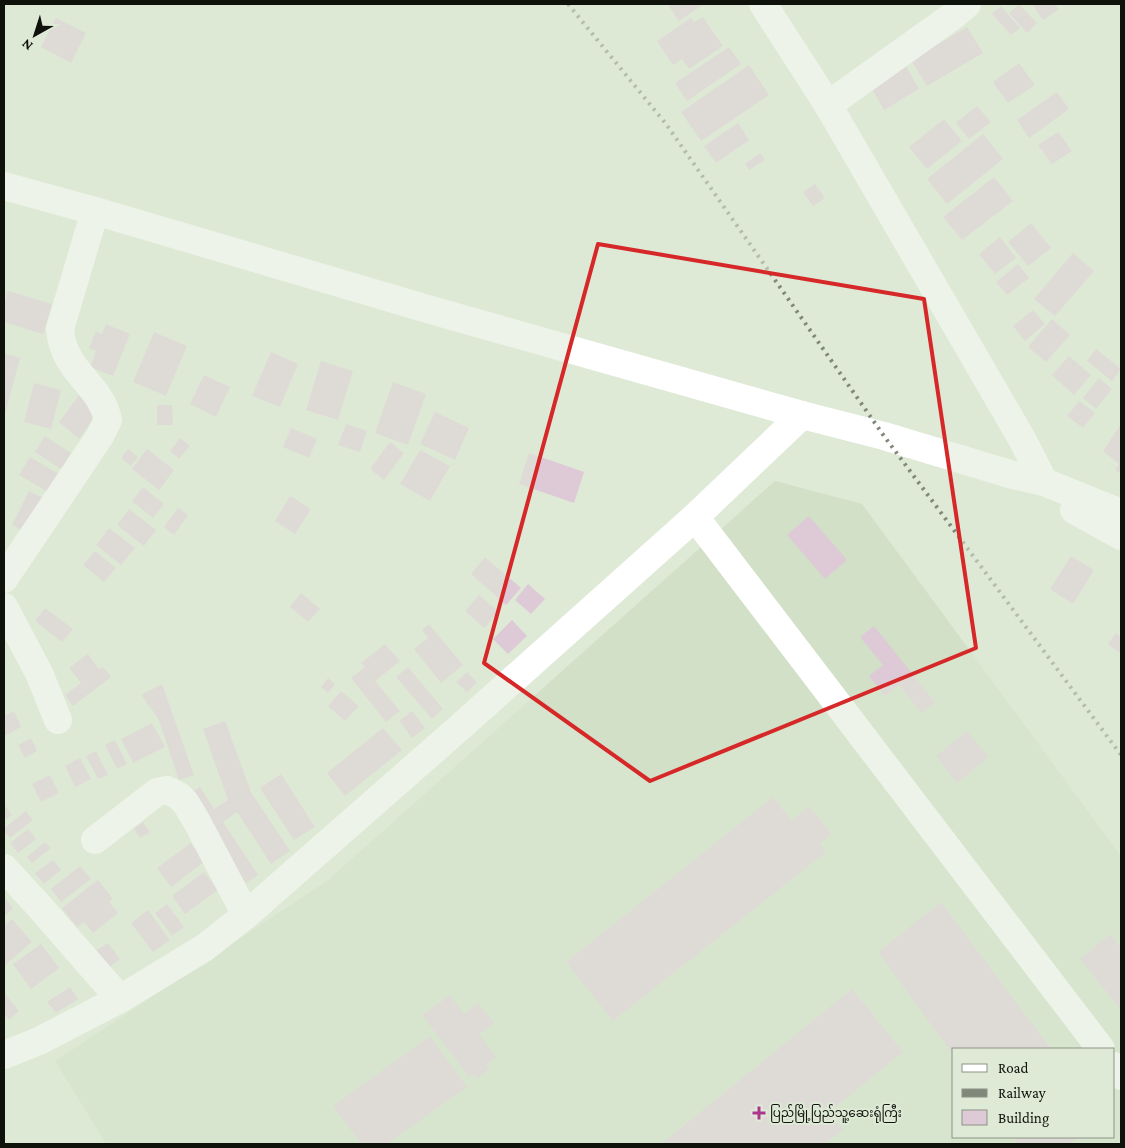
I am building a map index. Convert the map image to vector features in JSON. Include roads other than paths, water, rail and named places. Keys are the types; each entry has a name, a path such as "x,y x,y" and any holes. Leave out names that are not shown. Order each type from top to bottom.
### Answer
{"street":[{"path":"762,4 828,106 1022,439 1044,488 1121,536"},
{"path":"828,106 954,16 967,4"},
{"path":"4,186 802,415 884,436 1013,475 1044,488 1121,513"},
{"path":"4,579 100,436 108,420 100,399 73,366 65,353 60,329 95,211"},
{"path":"4,1055 55,1033 120,999 204,948 246,915 459,728 695,516 802,415"},
{"path":"695,516 1100,1048"},
{"path":"4,608 39,673 58,720"},
{"path":"95,840 157,792 162,790 173,792 185,802 196,820 246,915"},
{"path":"4,868 120,999"}],"railway":[{"path":"568,4 666,124 884,436 1121,755"}],"place":[{"name":"ပြည်မြို့ပြည်သူ့ဆေးရုံကြီး","path":"759,1113"}]}
